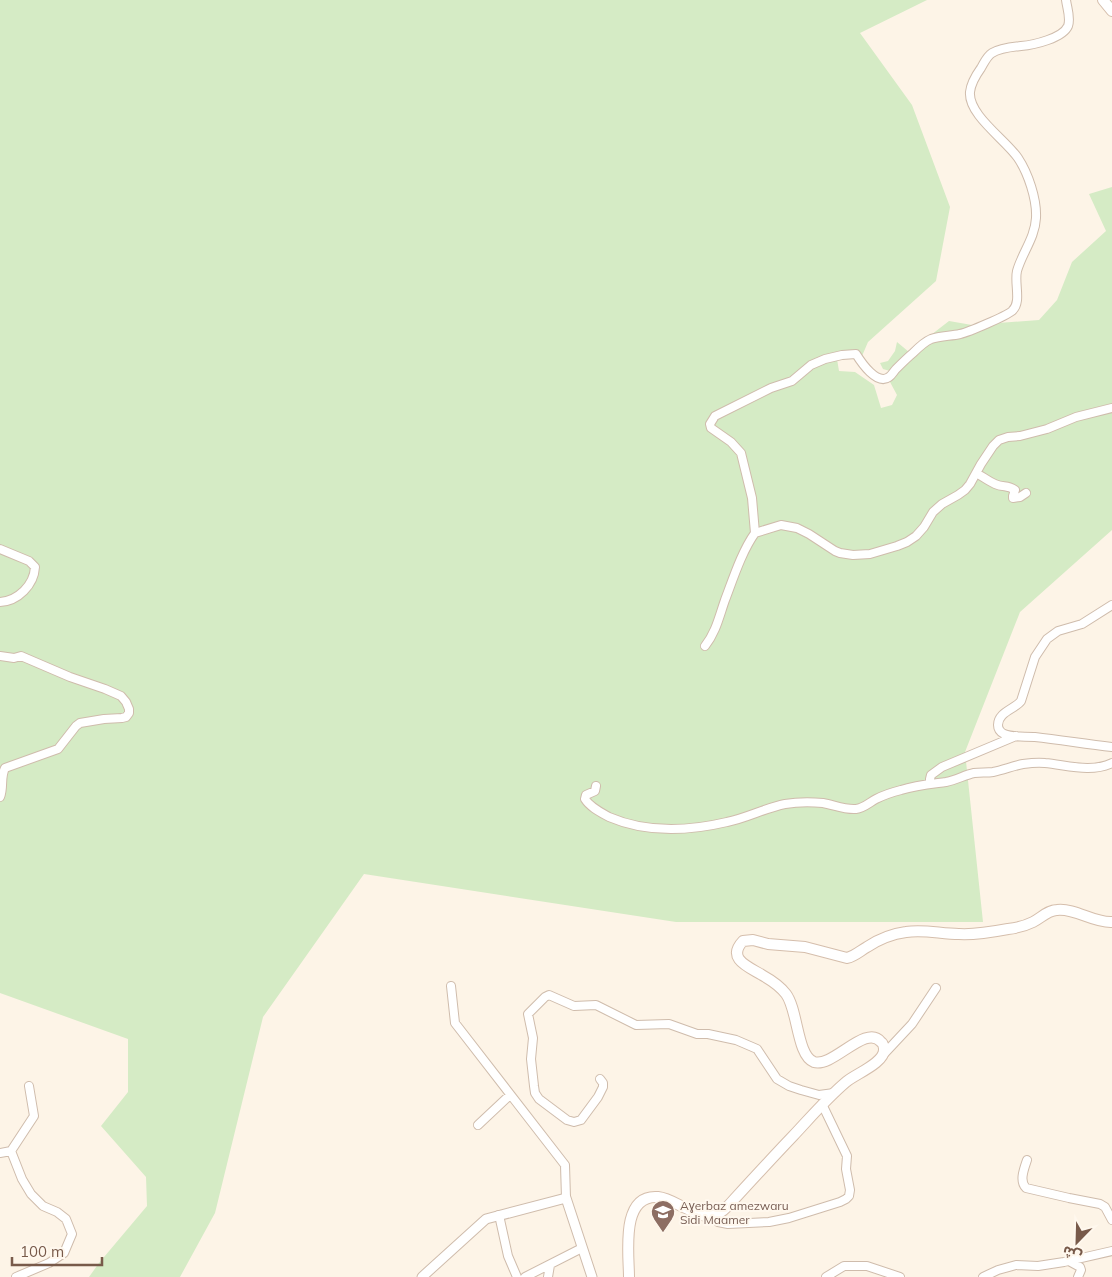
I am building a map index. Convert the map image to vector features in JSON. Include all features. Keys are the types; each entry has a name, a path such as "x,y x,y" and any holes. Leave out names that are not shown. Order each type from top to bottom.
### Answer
{"main road":[{"path":"1103,0 1112,11"},
{"path":"629,1277 629,1228 631,1216 639,1202 647,1198 657,1197 695,1212 711,1216 719,1213 728,1206 822,1104 846,1081 883,1056 883,1043 873,1037 860,1041 824,1062 817,1063 806,1057 795,1015 787,995 764,976 745,966 740,961 736,951 743,941 753,940 768,944 805,947 847,958 854,956 884,937 906,932 929,931 958,934 1007,930 1024,926 1050,911 1056,910 1071,911 1102,922 1112,922"}],"street":[{"path":"705,646 715,630 744,551 755,533 752,498 743,458 735,445 711,428 710,423 715,416 771,388 792,381 811,364 842,355 856,354 875,377 888,378 904,360 929,340 962,334 1009,313 1016,305 1017,270 1032,239 1035,228 1036,208 1026,170 1008,145 975,110 970,93 972,82 992,52 1033,44 1055,37 1068,28 1070,20 1066,0"},
{"path":"755,533 781,525 789,526 803,531 840,553 853,555 870,554 906,542 916,536 933,512 942,504 965,490 993,446 1002,439 1047,429 1076,417 1112,408"},
{"path":"976,473 1001,486 1012,487 1015,490 1013,498 1026,494"},
{"path":"0,549 28,561 35,567 34,574 27,588 8,601 0,602"},
{"path":"1112,604 1082,624 1054,633 1044,642 1035,657 1021,701 1003,714 998,722 998,728 1003,733 1016,736 1032,736 1112,747"},
{"path":"0,656 14,658 21,656 70,677 106,689 121,696 126,702 129,713 126,717 122,718 80,723 58,748 5,768 2,774 3,788 0,797"},
{"path":"930,783 931,775 942,767 1016,736"},
{"path":"596,786 595,791 585,798 593,808 620,821 664,829 697,827 727,822 790,803 821,803 846,808 858,808 894,792 930,783 946,782 975,773 993,772 1021,764 1044,763 1096,768 1112,763"},
{"path":"451,986 455,1023 565,1164 566,1198 592,1277"},
{"path":"883,1056 912,1024 936,988"},
{"path":"600,1079 603,1083 602,1090 581,1120 574,1122 567,1120 539,1099 535,1093 531,1059 533,1038 528,1014 545,997 549,995 574,1006 596,1005 636,1025 669,1024 696,1034 736,1040 757,1049 777,1079 789,1086 819,1095 834,1093"},
{"path":"0,1153 11,1151 34,1116 30,1086"},
{"path":"478,1125 510,1095"},
{"path":"711,1216 718,1222 728,1224 769,1222 789,1218 840,1202 849,1196 850,1190 846,1169 847,1156 822,1104"},
{"path":"11,1151 22,1179 31,1194 43,1206 57,1212 66,1219 72,1234 64,1252 49,1263 16,1277"},
{"path":"1027,1160 1022,1180 1026,1188 1100,1204 1105,1207 1112,1220"},
{"path":"422,1277 486,1218 566,1198"},
{"path":"499,1215 508,1256 517,1277"},
{"path":"525,1277 582,1248"},
{"path":"983,1277 1016,1265 1038,1266 1112,1251"},
{"path":"1069,1261 1080,1267 1081,1270 1078,1277"},
{"path":"548,1277 550,1265"},
{"path":"826,1277 844,1266 867,1266 900,1277"}],"green space":[{"path":"0,0 927,0 860,33 912,105 950,207 936,281 868,342 862,356 837,359 839,371 855,372 874,385 881,408 892,405 897,395 890,382 890,371 883,369 880,363 888,361 895,351 897,342 909,352 949,321 972,325 1039,320 1057,300 1072,262 1106,231 1089,194 1112,187 1112,530 1020,612 965,752 983,922 676,922 364,874 263,1017 215,1213 180,1277 89,1277 147,1206 146,1177 101,1126 128,1092 128,1039 0,993"}],"place":[{"name":"Aɣerbaz amezwaru Sidi Maamer","path":"663,1233"}]}
